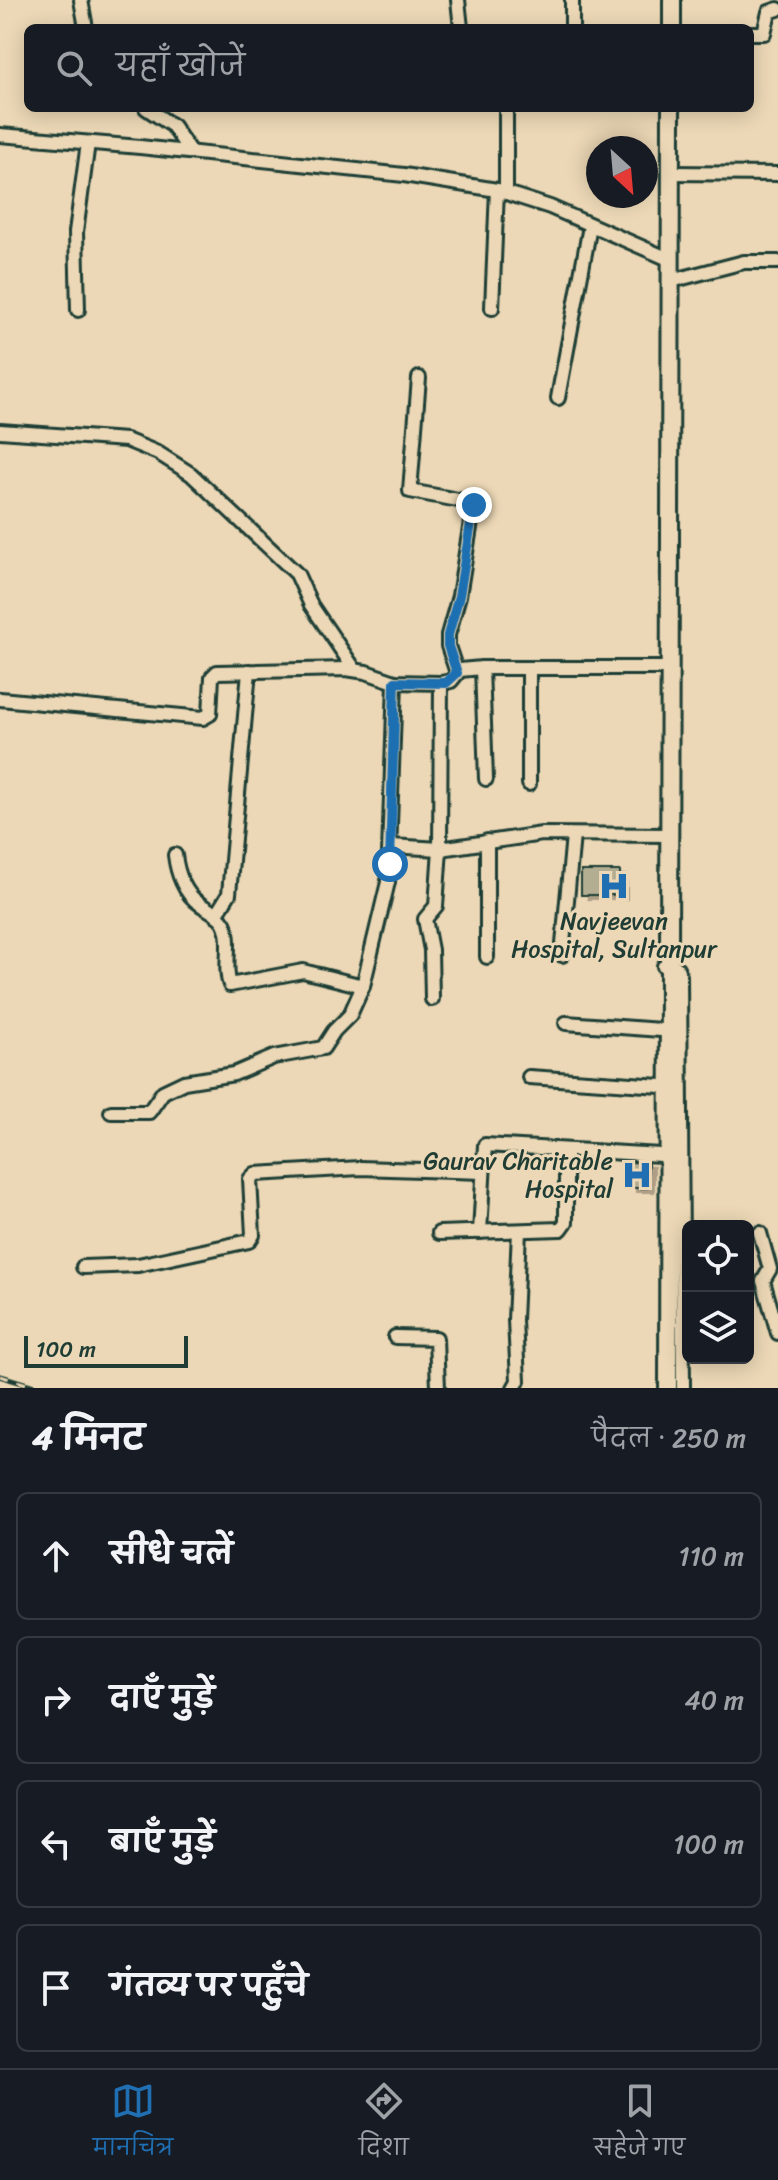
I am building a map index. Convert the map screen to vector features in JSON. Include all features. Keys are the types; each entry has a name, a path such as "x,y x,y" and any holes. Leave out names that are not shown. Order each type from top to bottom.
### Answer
{"street":[{"path":"81,0 85,24"},
{"path":"458,0 461,24"},
{"path":"572,0 572,24"},
{"path":"672,0 672,24"},
{"path":"754,33 767,31 769,12 778,9"},
{"path":"152,112 173,126 190,152"},
{"path":"492,308 506,112"},
{"path":"665,1388 670,970 671,112"},
{"path":"0,135 404,175 501,192 550,207 671,260"},
{"path":"78,310 76,232 88,143"},
{"path":"671,173 778,174"},
{"path":"558,398 590,226"},
{"path":"671,281 734,263 778,262"},
{"path":"419,378 410,491 474,503 459,596 448,635 448,646 457,673"},
{"path":"0,431 126,440 174,463 208,488 297,574 311,605 355,670"},
{"path":"482,668 486,779"},
{"path":"529,668 529,784"},
{"path":"0,699 203,718 210,714 214,673 355,670 395,682 441,683 451,681 465,669 669,668"},
{"path":"216,915 229,894 249,671"},
{"path":"111,1112 149,1112 163,1092 184,1082 234,1074 267,1059 323,1048 337,1027 350,1015 363,986 388,882 395,682"},
{"path":"432,999 431,950 425,919 436,906 440,849 441,683"},
{"path":"391,846 440,849 542,834 670,835"},
{"path":"562,955 573,835"},
{"path":"487,841 487,957"},
{"path":"175,855 188,893 226,926 230,985 303,971 363,986"},
{"path":"665,1388 661,973 665,965 670,970"},
{"path":"670,970 675,965 680,976 683,1388"},
{"path":"566,1023 661,1030"},
{"path":"529,1077 661,1086"},
{"path":"480,1232 484,1148 487,1144 661,1155"},
{"path":"439,1233 555,1230 564,1226 566,1150"},
{"path":"83,1267 138,1265 249,1241 253,1235 250,1179 255,1174 360,1168 483,1172"},
{"path":"514,1388 518,1381 515,1320 519,1231"},
{"path":"760,1233 770,1269 763,1281 778,1333"},
{"path":"395,1337 436,1338 438,1388"}],"building":[{"path":"581,871 620,871 620,895 581,895"},
{"path":"630,1162 648,1163 647,1188 629,1188"}],"railway":[{"path":"0,1376 40,1388"}],"place":[{"name":"Navjeevan Hospital, Sultanpur","path":"614,886"},
{"name":"Gaurav Charitable Hospital","path":"637,1175"}],"route":[{"path":"390,864 395,682 446,683 457,673 447,641 459,596 474,505"}]}
